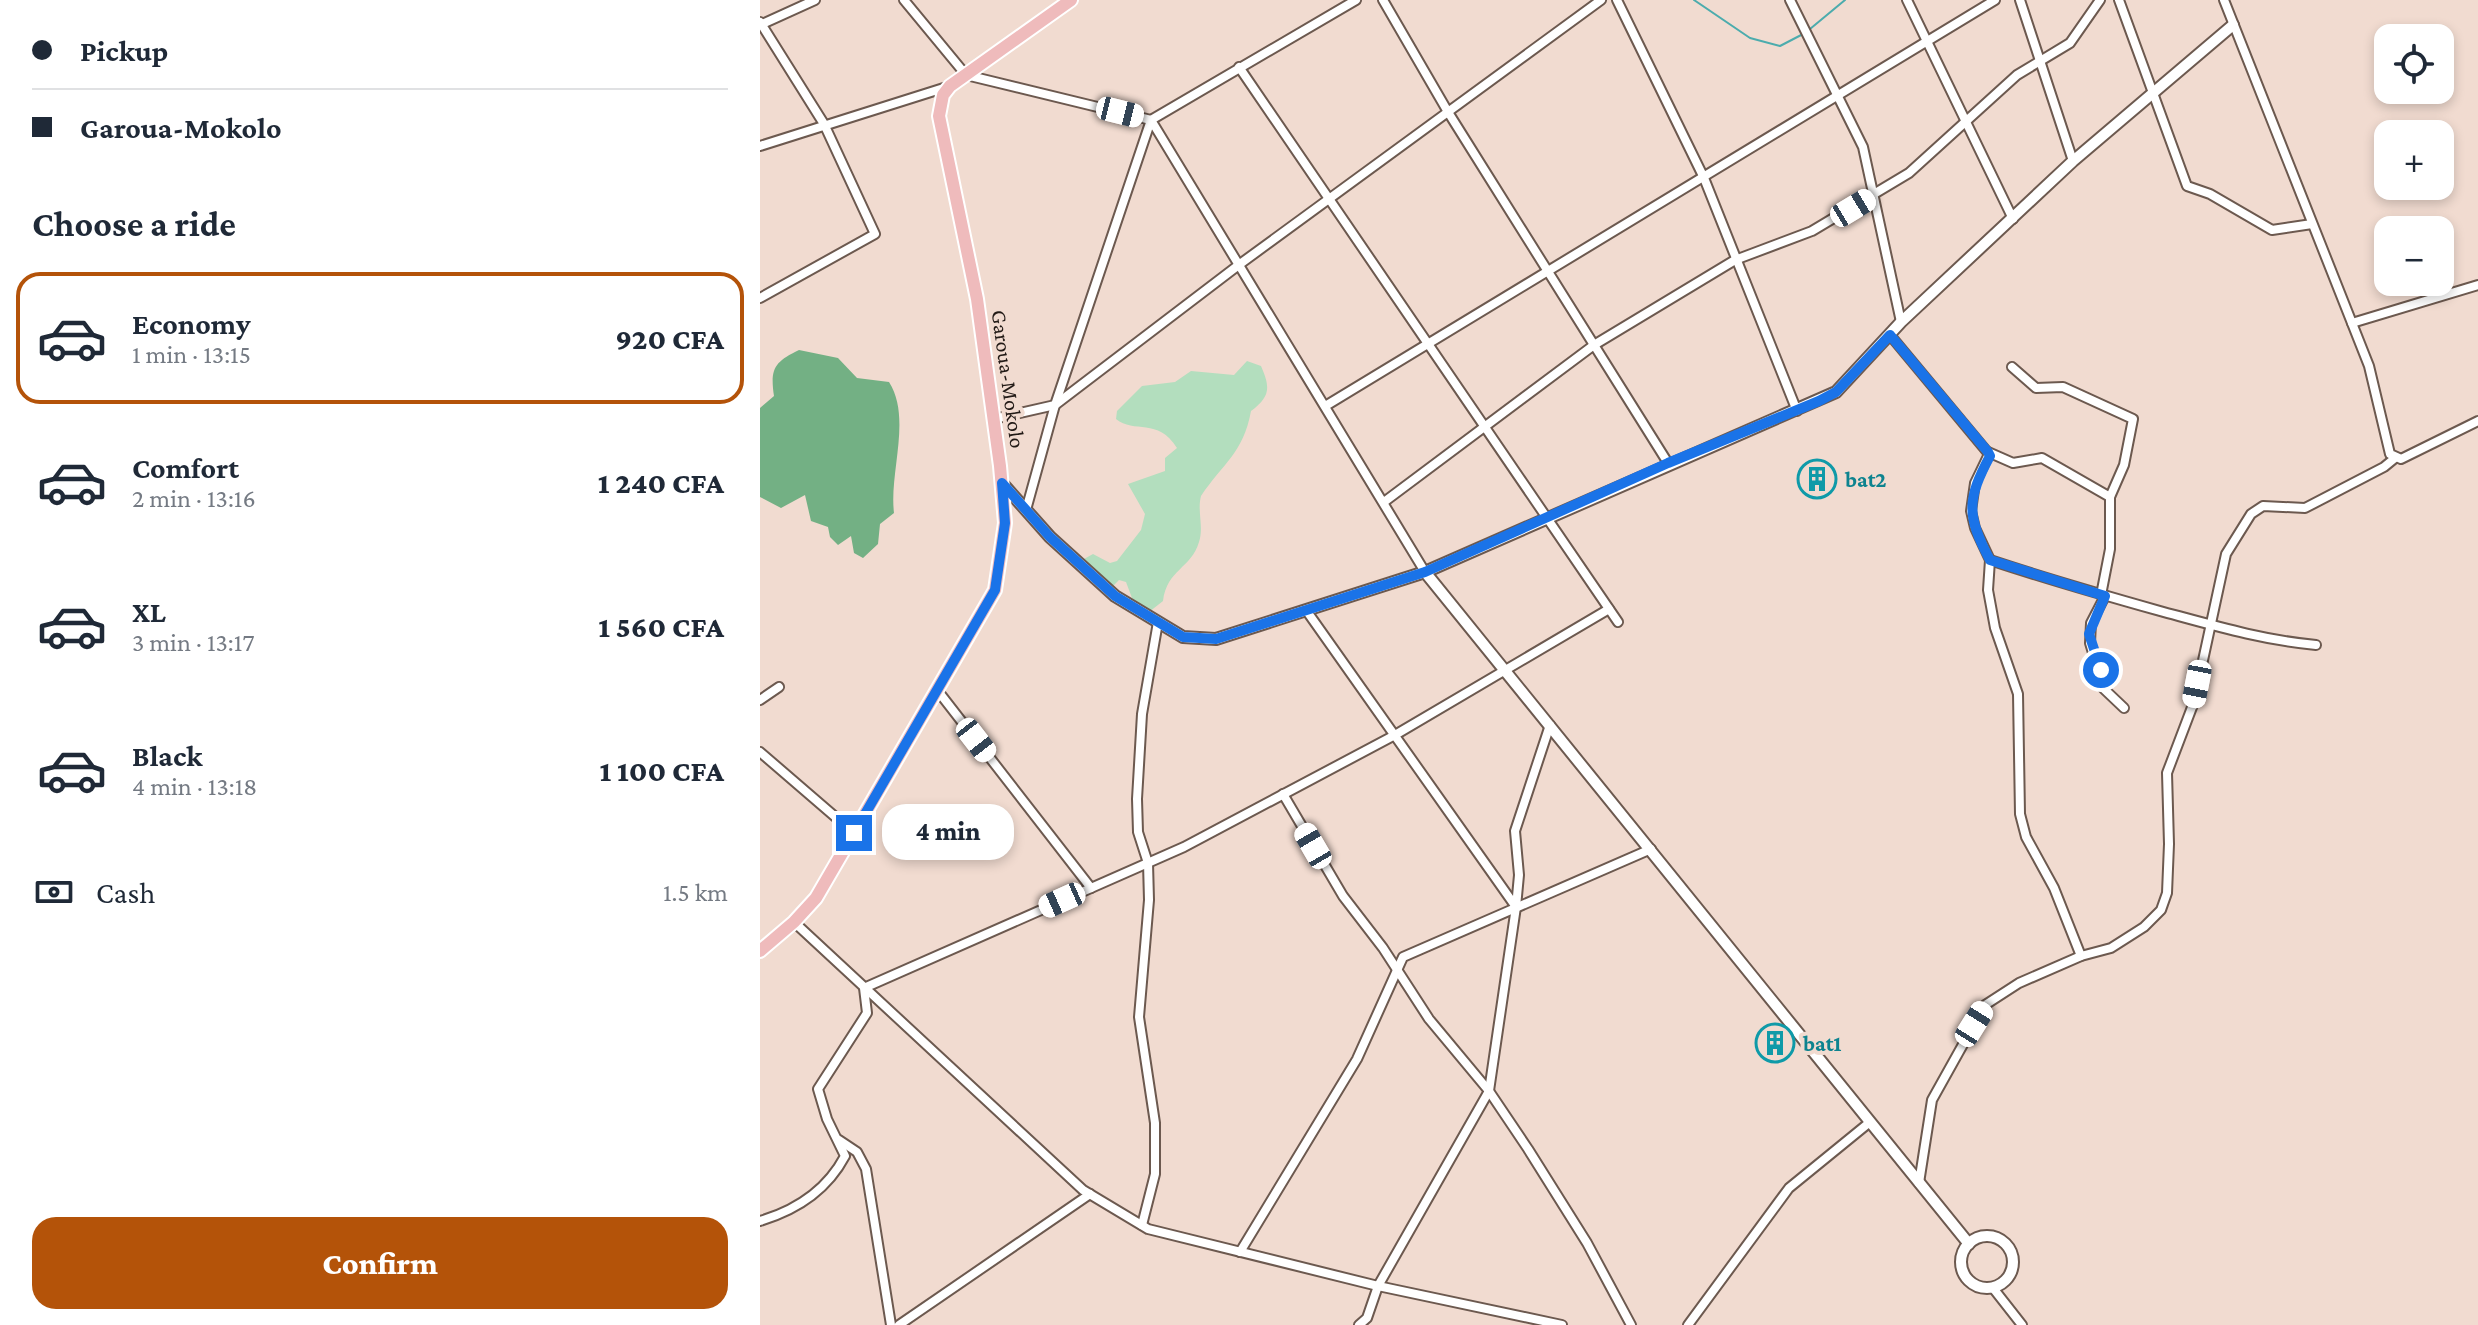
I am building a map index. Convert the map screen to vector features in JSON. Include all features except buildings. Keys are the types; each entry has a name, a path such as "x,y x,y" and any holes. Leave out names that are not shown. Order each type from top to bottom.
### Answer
{"main road":[{"path":"950,86 1071,0"},
{"name":"Garoua-Mokolo","path":"760,951 816,898 995,590 1005,523 1002,483 977,299 939,116 943,95 950,86"}],"street":[{"path":"761,294 875,234 824,124 761,24 815,0"},
{"path":"904,0 966,75 1151,120 1327,405 1425,572 1969,1244"},
{"path":"1026,510 1055,405 1151,120 1356,0"},
{"path":"1383,0 1448,112 1668,463"},
{"path":"994,419 1055,405 1240,264 1601,0"},
{"path":"1617,0 1704,178 1797,411"},
{"path":"1790,0 1857,131 1876,195 1884,254 1901,322"},
{"path":"1907,0 2013,219"},
{"path":"1327,405 1995,0"},
{"path":"2020,0 2073,161"},
{"path":"1384,502 1594,345 1735,260 1812,231 1876,195 1929,157 2039,59 2065,47 2077,36 2100,0"},
{"path":"2119,0 2189,189 2210,194 2272,230 2312,224"},
{"path":"2224,0 2369,366 2387,446 2395,458"},
{"path":"1002,483 1050,537 1115,596 1183,637 1216,639 1425,572 1836,392 1901,322 2073,161 2233,25"},
{"path":"1239,67 1618,622"},
{"path":"760,146 950,86"},
{"path":"2352,323 2478,285"},
{"path":"1890,335 1988,452 2013,463 2042,458 2110,497"},
{"path":"2012,367 2036,388 2063,387 2133,419 2124,465 2110,497 2110,549 2103,596 2091,623 2090,643 2104,689 2124,708"},
{"path":"1919,1183 1932,1100 1985,1005 2019,983 2081,956 2111,948 2129,938 2155,918 2165,901 2169,844 2167,773 2194,702 2226,554 2256,510 2271,504 2305,508 2384,467 2395,458 2410,455 2478,421"},
{"path":"1988,452 1990,456 1975,483 1971,511 1975,528 1990,560 1988,590 2019,707 2019,793 2023,829 2054,888 2081,956"},
{"path":"1990,560 2103,596 2210,625 2276,641 2316,645"},
{"path":"864,988 1148,863 1395,735 1609,609"},
{"path":"1306,610 1516,907"},
{"path":"1142,1225 1155,1174 1155,1123 1139,1017 1149,900 1148,863 1138,832 1137,799 1142,714 1158,622"},
{"path":"760,700 779,687"},
{"path":"938,691 1091,888"},
{"path":"1359,1325 1367,1318 1378,1286 1489,1091 1516,907 1519,875 1515,831 1550,725"},
{"path":"760,752 854,833"},
{"path":"1283,794 1343,896 1429,1019 1489,1091 1587,1243 1631,1325"},
{"path":"1240,1252 1357,1059 1399,972 1403,957 1651,849"},
{"path":"794,922 1090,1194 1142,1225 1378,1286 1562,1325"},
{"path":"760,1221 807,1199 833,1180 845,1156 827,1119 818,1089 867,1013 864,988"},
{"path":"1688,1325 1789,1188 1870,1122"},
{"path":"839,1139 857,1152 866,1169 891,1325"},
{"path":"899,1325 1090,1194"},
{"path":"1993,1288 2009,1276 2013,1257 2009,1248 1992,1237 1969,1244 1962,1258 1966,1277 1973,1284 1993,1288 2022,1325"}],"green space":[{"path":"799,350 838,358 857,378 889,382 896,396 899,428 894,513 880,524 878,544 863,558 854,553 851,536 838,545 830,537 828,527 811,521 805,495 781,508 760,497 760,408 774,396 776,367 784,358"},
{"path":"1247,361 1261,366 1267,391 1251,411 1237,448 1201,496 1200,536 1195,551 1169,582 1163,601 1149,612 1132,598 1126,582 1119,580 1113,586 1089,568 1084,559 1093,554 1110,563 1117,561 1141,530 1145,514 1128,484 1165,471 1165,458 1177,448 1162,432 1130,426 1116,419 1117,411 1142,386 1175,382 1191,371 1234,375"}],"waterway":[{"path":"1694,0 1750,38 1780,46 1805,33"},
{"path":"1810,29 1845,0"}],"place":[{"name":"bat2","path":"1817,479"},
{"name":"bat1","path":"1775,1043"}],"route":[{"path":"854,833 995,590 1005,523 1002,483 1050,537 1115,596 1183,637 1216,639 1425,572 1668,463 1829,397 1890,335 1990,456 1975,483 1971,511 1980,541 1990,560 2105,596 2091,623 2089,634 2101,670"}]}
